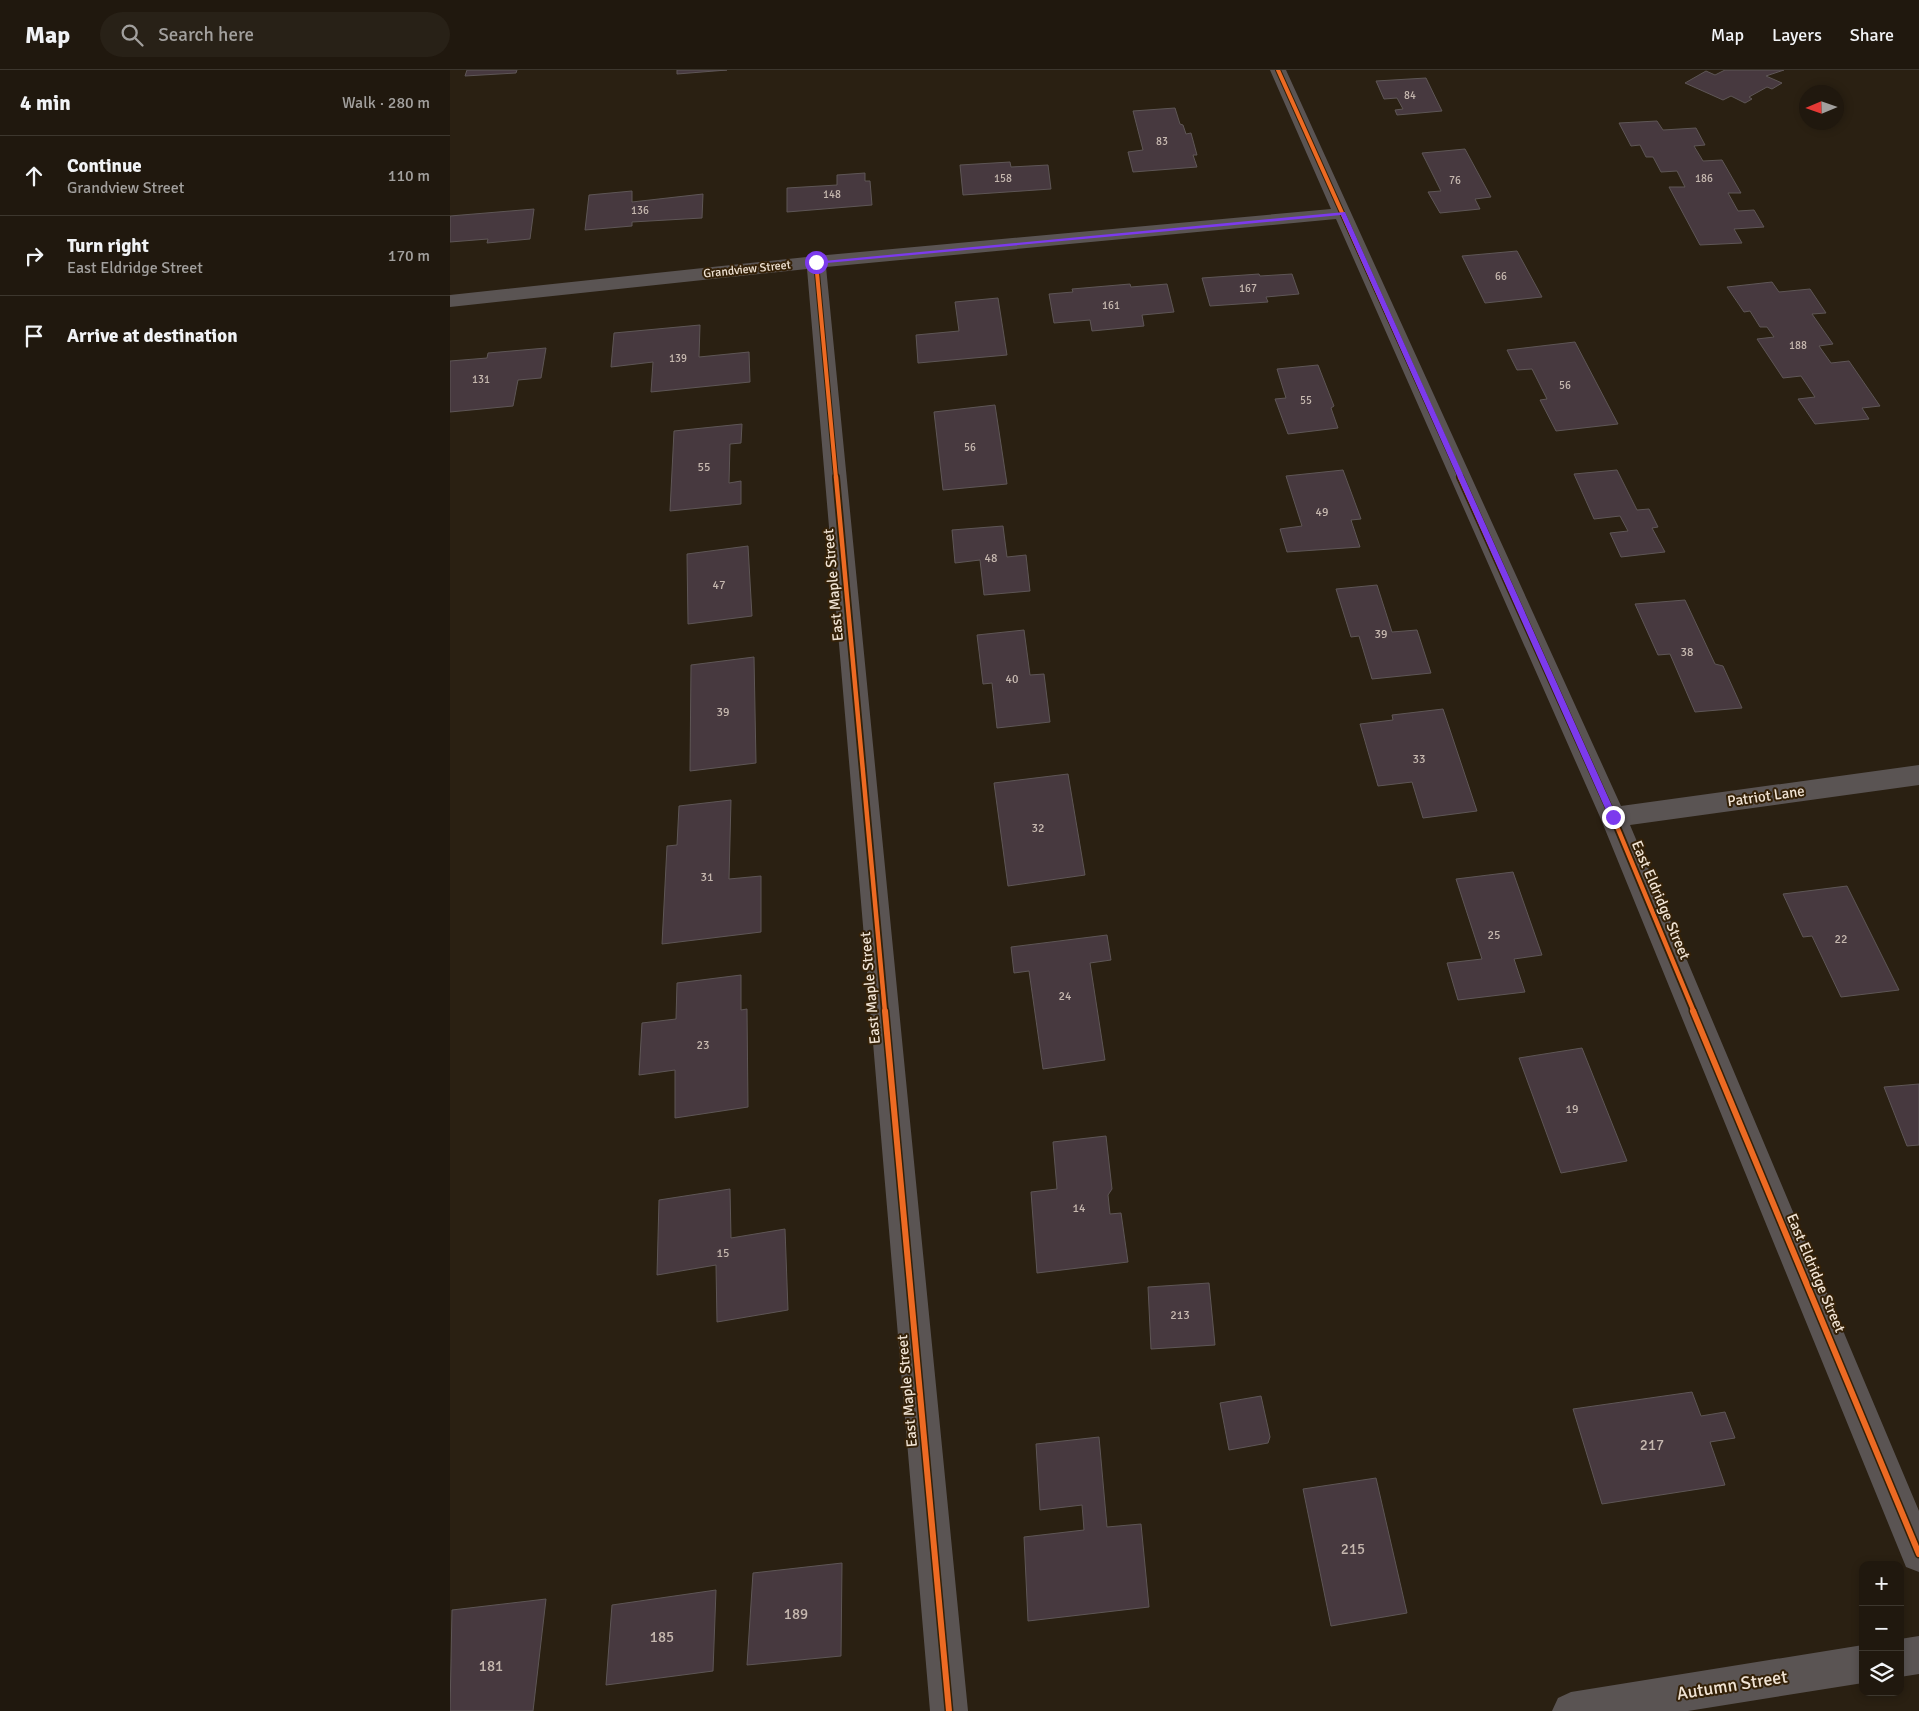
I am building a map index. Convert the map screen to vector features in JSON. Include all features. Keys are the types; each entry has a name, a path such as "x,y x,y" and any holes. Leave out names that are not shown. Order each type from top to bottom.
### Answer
{"street":[{"name":"East Eldridge Street","path":"1278,70 1613,817 1919,1554"},
{"name":"Grandview Street","path":"450,300 816,262 1343,213"},
{"name":"East Maple Street","path":"816,262 949,1711"},
{"name":"Patriot Lane","path":"1613,817 1919,775"},
{"path":"1904,1657 1919,1655"},
{"name":"Autumn Street","path":"1571,1711 1859,1665"}],"building":[{"path":"467,70 517,70 516,73 465,76"},
{"path":"677,70 727,70 677,74"},
{"path":"1725,70 1784,70 1766,76 1782,83 1772,89 1767,87 1749,97 1752,99 1745,103 1731,96 1723,100 1685,83 1706,71 1715,75"},
{"path":"1426,78 1442,111 1397,115 1395,110 1403,109 1397,98 1384,99 1376,81"},
{"path":"1175,108 1180,124 1183,125 1186,134 1191,133 1197,155 1193,155 1197,167 1133,172 1128,152 1143,150 1133,111"},
{"path":"1657,121 1663,130 1696,128 1705,145 1694,146 1703,161 1722,160 1741,193 1728,193 1738,211 1754,210 1764,227 1734,229 1742,243 1700,245 1669,187 1685,187 1677,171 1661,172 1653,157 1646,157 1640,145 1631,146 1619,123"},
{"path":"1465,149 1491,197 1475,199 1480,209 1440,213 1428,192 1441,191 1422,153"},
{"path":"1010,162 1011,167 1048,165 1051,189 963,195 960,165"},
{"path":"865,173 865,181 870,181 872,205 787,212 787,188 837,185 837,175"},
{"path":"632,191 632,202 703,194 702,218 632,222 632,226 585,230 589,195"},
{"path":"534,209 530,239 487,243 488,239 450,242 450,216"},
{"path":"1517,251 1542,297 1485,303 1462,256"},
{"path":"1259,274 1260,276 1292,274 1299,294 1266,297 1268,302 1210,306 1202,278"},
{"path":"1772,282 1779,292 1810,289 1826,313 1812,314 1833,344 1819,346 1831,363 1849,361 1880,406 1862,408 1869,419 1815,424 1798,399 1815,397 1801,376 1783,378 1757,339 1774,337 1767,327 1760,327 1750,311 1744,312 1727,287"},
{"path":"1130,284 1131,287 1167,284 1174,312 1142,315 1144,326 1092,331 1090,320 1054,323 1049,294 1073,292 1072,289"},
{"path":"998,298 1007,355 918,363 916,335 959,331 955,302"},
{"path":"700,325 699,357 749,352 750,382 651,392 653,362 611,367 614,333"},
{"path":"1575,342 1618,424 1556,431 1540,400 1547,399 1532,369 1517,370 1507,350"},
{"path":"546,348 541,378 518,380 513,406 450,412 450,361 487,358 488,353"},
{"path":"1318,365 1334,406 1331,408 1338,428 1288,434 1275,399 1286,398 1277,369"},
{"path":"995,405 1007,484 943,490 934,412"},
{"path":"742,424 741,443 730,444 729,483 741,481 741,504 670,511 674,431"},
{"path":"1343,470 1361,519 1351,520 1360,547 1287,552 1280,529 1302,526 1286,476"},
{"path":"1617,470 1637,510 1649,509 1658,527 1652,528 1665,552 1621,557 1610,533 1628,531 1620,516 1594,519 1574,474"},
{"path":"1003,526 1007,557 1026,555 1030,591 984,595 980,560 955,563 952,530"},
{"path":"748,546 752,616 688,624 687,554"},
{"path":"1377,585 1392,632 1417,630 1431,673 1372,679 1359,636 1351,637 1336,589"},
{"path":"1685,600 1715,664 1723,666 1742,708 1695,712 1670,654 1658,655 1635,604"},
{"path":"1024,630 1030,675 1044,674 1050,722 997,728 992,683 983,684 977,635"},
{"path":"754,657 756,763 690,771 691,665"},
{"path":"1443,709 1477,811 1423,818 1412,782 1378,786 1360,724 1393,720 1392,715"},
{"path":"1068,774 1085,875 1008,886 994,783"},
{"path":"731,800 729,879 761,876 761,932 662,944 667,846 677,845 679,806"},
{"path":"1513,872 1542,955 1514,959 1525,992 1458,1000 1447,963 1482,959 1456,879"},
{"path":"1847,886 1899,990 1841,997 1812,936 1803,937 1783,894"},
{"path":"1107,935 1111,960 1090,963 1105,1060 1043,1069 1029,971 1014,973 1011,947"},
{"path":"741,975 741,1010 747,1009 748,1107 675,1118 675,1070 639,1075 642,1023 676,1019 677,983"},
{"path":"1582,1048 1627,1161 1561,1173 1519,1058"},
{"path":"1919,1084 1919,1145 1907,1146 1884,1087"},
{"path":"1106,1136 1112,1189 1108,1195 1110,1214 1121,1213 1128,1262 1037,1273 1031,1192 1057,1189 1053,1142"},
{"path":"730,1189 731,1238 785,1229 788,1310 717,1322 716,1265 657,1275 659,1200"},
{"path":"1209,1283 1215,1345 1151,1349 1148,1287"},
{"path":"1692,1392 1701,1416 1725,1412 1735,1438 1710,1442 1725,1485 1602,1504 1573,1409"},
{"path":"1261,1396 1270,1437 1268,1443 1229,1450 1220,1403"},
{"path":"1099,1437 1107,1527 1141,1524 1149,1607 1028,1621 1024,1537 1084,1530 1082,1505 1040,1510 1036,1444"},
{"path":"1376,1478 1407,1613 1331,1626 1303,1489"},
{"path":"842,1563 841,1656 747,1665 753,1573"},
{"path":"716,1590 713,1671 606,1685 612,1605"},
{"path":"546,1599 533,1711 450,1711 452,1610"}],"cycle path":[{"path":"1278,70 1613,817 1919,1554"},
{"path":"816,262 949,1711"}],"route":[{"path":"816,262 1343,213 1613,817"}]}
